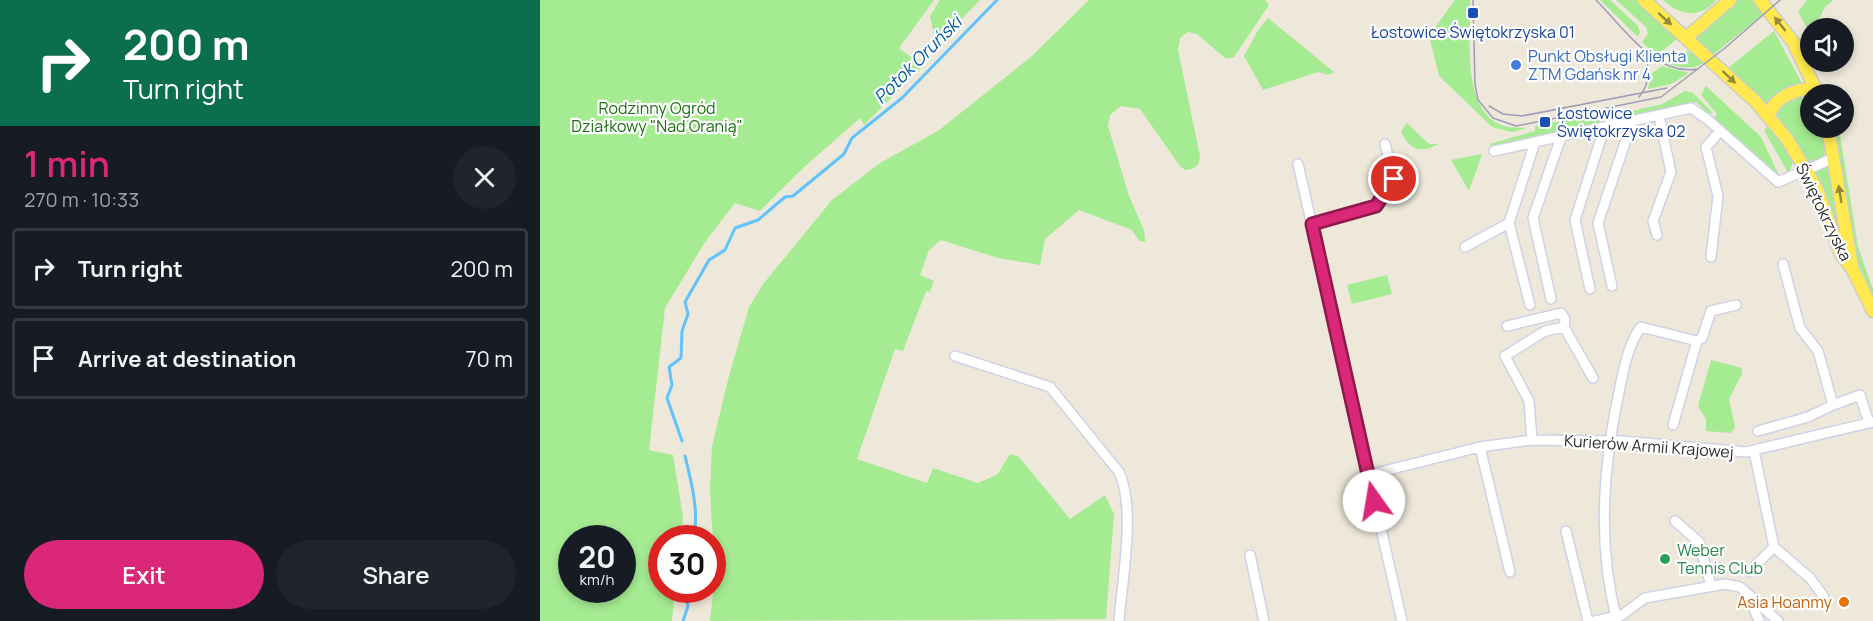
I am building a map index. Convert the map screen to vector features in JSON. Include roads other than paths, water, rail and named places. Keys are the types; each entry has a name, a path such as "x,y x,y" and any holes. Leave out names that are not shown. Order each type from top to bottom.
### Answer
{"main road":[{"name":"Świętokrzyska","path":"1644,0 1768,115 1806,170 1841,254 1853,270 1873,311"},
{"path":"1686,38 1730,0"},
{"path":"1760,0 1786,30 1813,84"},
{"path":"1768,115 1776,103 1792,92 1800,92"},
{"name":"Świętokrzyska","path":"1829,138 1853,270"}],"street":[{"path":"1494,151 1695,109 1778,182 1834,158"},
{"path":"1657,236 1653,221 1671,172 1659,116"},
{"path":"1612,286 1598,223 1632,122"},
{"path":"1590,289 1575,220 1604,129"},
{"path":"1711,257 1718,196 1706,147 1720,131"},
{"path":"1551,299 1533,218 1561,137"},
{"path":"1530,305 1509,223 1535,142"},
{"path":"1312,224 1380,203 1394,179 1385,144"},
{"path":"1298,164 1402,621"},
{"path":"1465,247 1509,223"},
{"path":"1783,264 1800,328 1818,351 1833,405"},
{"path":"1673,425 1697,341 1702,338 1711,311 1736,305"},
{"path":"1507,326 1559,312 1564,318 1564,327 1593,378"},
{"path":"1532,440 1530,401 1505,356 1545,331 1564,327"},
{"path":"1616,619 1604,540 1605,483 1609,441 1622,377 1636,334 1641,327 1697,341"},
{"path":"955,356 1050,387 1119,472 1124,482 1128,508 1119,621"},
{"name":"Kurierów Armii Krajowej","path":"1368,475 1480,447 1532,440 1609,441 1754,451 1871,422 1860,395 1808,417 1758,432"},
{"path":"1480,447 1510,572"},
{"name":"Kurierów Armii Krajowej","path":"1754,451 1774,547"},
{"path":"1676,520 1699,542 1711,586"},
{"path":"1566,531 1588,621"},
{"path":"1749,572 1774,547 1810,579 1824,597"},
{"path":"1250,555 1264,621"},
{"path":"1595,621 1616,619 1645,598 1731,584 1740,587 1778,621"},
{"path":"1749,597 1759,621"}],"waterway":[{"name":"Potok Oruński","path":"682,441 667,398 672,385 669,367 681,358 682,331 688,314 685,302 709,260 725,250 735,228 758,220 785,197 793,196 844,154 852,138 902,98 997,0"},
{"name":"Potok Oruński","path":"685,456 692,486 695,525"},
{"name":"Potok Oruński","path":"683,621 687,603"}],"tram line":[{"path":"1473,0 1475,84 1478,100 1493,118 1516,126 1661,97 1725,48 1780,0"},
{"path":"1596,0 1629,36 1654,58 1682,69 1698,69"},
{"path":"1639,97 1648,79 1647,62 1640,50"},
{"path":"1489,106 1503,114 1522,116 1667,88"}],"place":[{"name":"Łostowice Świętokrzyska 01","path":"1473,13"},
{"name":"Punkt Obsługi Klienta ZTM Gdańsk nr 4","path":"1516,65"},
{"name":"Łostowice Świętokrzyska 02","path":"1545,122"},
{"name":"Weber Tennis Club","path":"1665,559"},
{"name":"Asia Hoanmy","path":"1844,602"}],"park label":[{"name":"Rodzinny Ogród Działkowy \"Nad Oranią\"","path":"657,117"}]}
